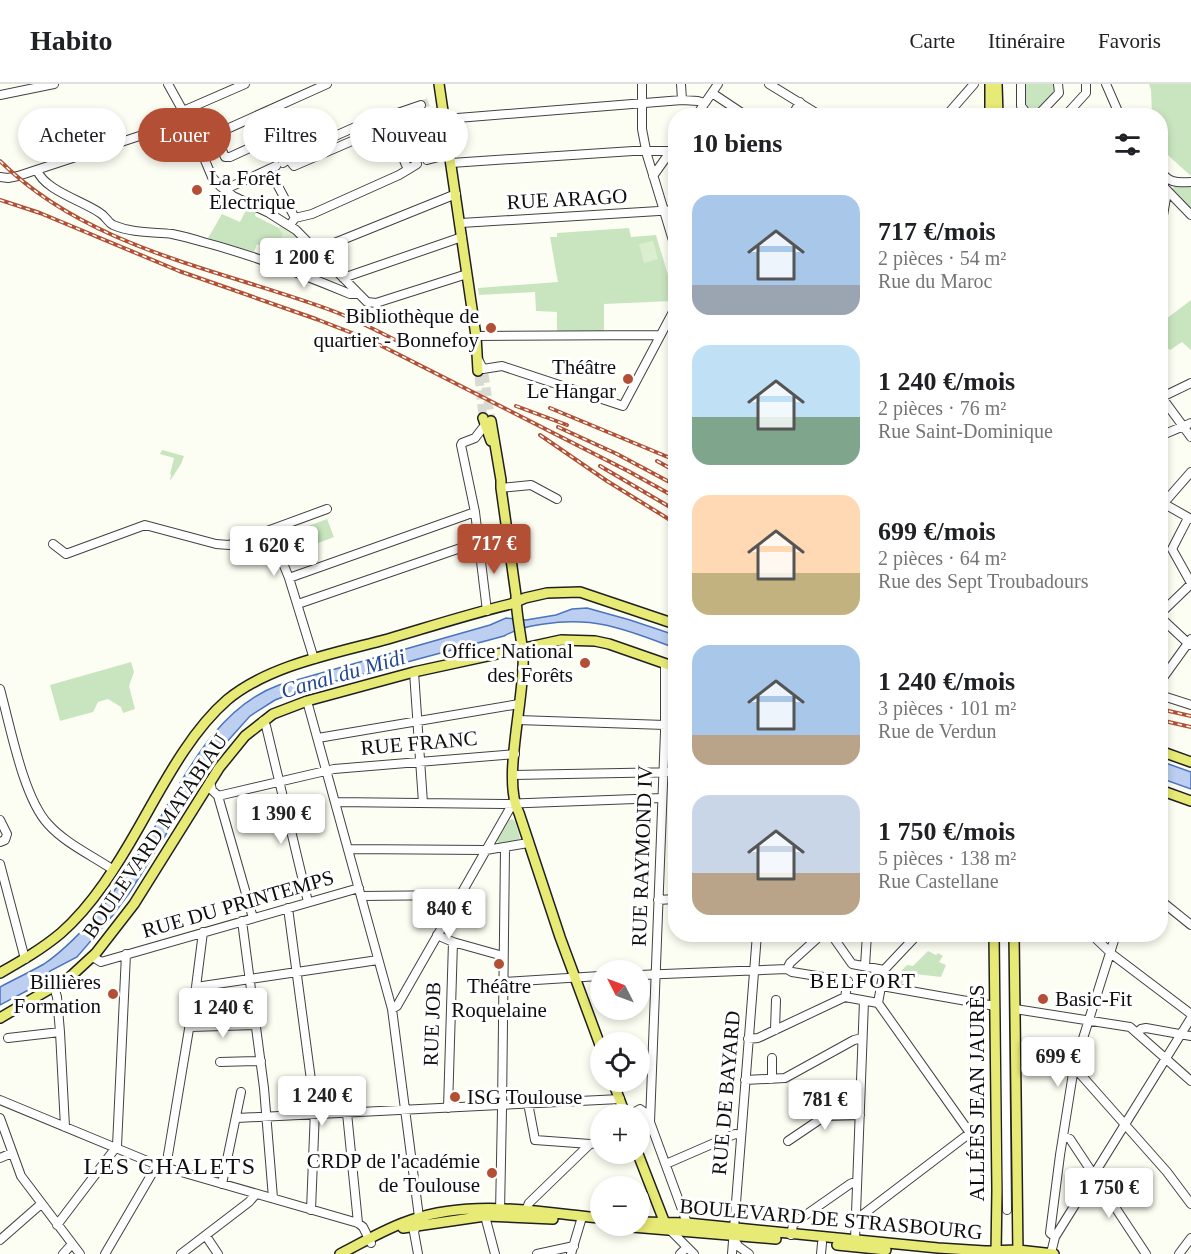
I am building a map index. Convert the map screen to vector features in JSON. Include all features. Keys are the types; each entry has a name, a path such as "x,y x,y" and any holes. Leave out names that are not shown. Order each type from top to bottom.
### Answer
{"main road":[{"path":"439,84 443,108"},
{"path":"990,84 990,108"},
{"path":"997,84 998,108"},
{"path":"452,162 481,366"},
{"path":"486,421 501,480 522,648 513,803 519,813 595,1032"},
{"path":"0,973 25,959 67,927 112,869 176,764 218,709 227,700 267,675 314,659 487,611 516,607 525,598 547,593 580,592 668,622"},
{"name":"BOULEVARD MATABIAU","path":"0,1018 54,987 95,955 134,904 210,782 233,750 263,721 282,709 414,672 561,640 595,641 668,665"},
{"path":"1168,754 1191,762"},
{"path":"1168,793 1191,801"},
{"name":"ALLÉES JEAN JAURÈS","path":"994,942 996,1252"},
{"name":"ALLÉES JEAN JAURÈS","path":"1014,942 1018,1252"},
{"path":"618,1092 622,1104"},
{"path":"642,1164 667,1226"},
{"path":"340,1254 370,1241 457,1211 590,1219"},
{"path":"351,1254 370,1241 414,1226 485,1219 500,1212"},
{"path":"582,1219 590,1221"},
{"name":"BOULEVARD DE STRASBOURG","path":"650,1226 687,1223 733,1232 791,1232 938,1248 1052,1254"},
{"name":"BOULEVARD DE STRASBOURG","path":"650,1224 887,1252 935,1254"}],"street":[{"path":"0,95 54,84"},
{"path":"168,84 181,108"},
{"path":"190,108 245,84"},
{"path":"231,126 327,84"},
{"path":"642,84 642,129 668,224"},
{"path":"681,84 682,100"},
{"path":"702,108 718,84"},
{"path":"769,84 810,108"},
{"path":"953,108 974,84"},
{"path":"1021,84 1023,108"},
{"path":"1045,108 1059,93 1058,84"},
{"path":"1072,108 1086,93 1086,84"},
{"path":"1106,84 1116,108"},
{"path":"712,93 734,108"},
{"path":"431,101 442,98"},
{"path":"468,117 682,100 698,100 705,103"},
{"path":"797,108 801,102"},
{"path":"415,108 421,105"},
{"path":"0,177 10,178 138,137"},
{"path":"226,191 279,164 294,166 350,139"},
{"path":"231,158 267,140 276,142 292,221"},
{"path":"468,157 668,148"},
{"path":"653,176 668,155"},
{"path":"206,162 212,177 226,191 292,221 367,302 376,303 467,274"},
{"path":"406,162 409,169"},
{"path":"292,221 399,175 417,164"},
{"path":"37,170 39,175 52,186 103,215 110,224 204,242 291,270 350,294 359,294"},
{"path":"1168,179 1173,182 1191,182"},
{"path":"1168,193 1191,215"},
{"path":"317,250 456,194"},
{"name":"RUE ARAGO","path":"460,223 668,211"},
{"path":"343,278 462,237"},
{"path":"481,366 502,366 623,406 668,321"},
{"path":"477,336 660,335"},
{"path":"1168,393 1191,383"},
{"path":"1168,407 1191,437"},
{"path":"486,421 475,438 461,445 475,512 487,611"},
{"path":"1168,433 1191,423"},
{"path":"1168,496 1191,472"},
{"path":"501,488 531,485 557,500"},
{"path":"1168,507 1190,519 1172,549 1191,584 1168,607"},
{"path":"52,544 66,554 145,525 221,545 232,544 327,509"},
{"path":"289,579 475,512"},
{"path":"270,531 298,604 314,659"},
{"path":"298,604 478,542"},
{"path":"1168,622 1190,643 1168,672"},
{"name":"RUE RAYMOND IV","path":"650,1122 665,724 665,664"},
{"path":"414,672 423,803"},
{"path":"0,689 29,791 37,809 57,833 112,869"},
{"path":"1168,697 1191,705"},
{"path":"307,701 392,1009 406,1111 418,1254"},
{"path":"318,738 519,704"},
{"path":"518,720 665,724"},
{"path":"263,721 308,902"},
{"name":"RUE FRANC","path":"218,796 326,771 515,754"},
{"path":"513,775 668,772"},
{"path":"210,782 212,790 218,796 252,918"},
{"path":"335,802 513,803 662,798"},
{"path":"392,1009 397,1005 513,803"},
{"path":"0,820 7,834 5,840 0,842"},
{"path":"348,849 486,850 528,843"},
{"path":"500,1212 505,848"},
{"path":"0,864 4,899 25,959"},
{"name":"RUE DU PRINTEMPS","path":"95,955 104,958 126,954 308,902 360,892 460,895"},
{"path":"658,900 668,899"},
{"path":"1168,906 1191,925"},
{"path":"288,908 315,1115 311,1210"},
{"path":"242,921 261,1061 273,1198"},
{"path":"166,1167 190,1027 203,932"},
{"path":"437,935 453,942 503,956"},
{"name":"RUE JOB","path":"448,1108 453,942"},
{"name":"RUE DE BAYARD","path":"732,1253 756,942"},
{"path":"787,969 790,963 813,942"},
{"path":"837,942 852,964 884,970"},
{"path":"865,966 866,942"},
{"path":"878,1003 884,970 910,942"},
{"name":"ALLÉES JEAN JAURÈS","path":"1004,942 1007,1210"},
{"path":"1052,1254 1055,1237 1191,1016 1099,942"},
{"path":"1055,1237 1050,1233 1074,1067 1113,942"},
{"path":"57,1225 115,1148 126,954"},
{"path":"196,987 378,960"},
{"path":"650,974 787,969 792,972 848,981 845,997"},
{"path":"504,982 590,976"},
{"path":"882,986 995,1006"},
{"path":"54,987 60,1032 65,1127"},
{"path":"748,1039 758,1038 845,997 878,1003 970,1133 857,1219"},
{"path":"776,1000 776,1030"},
{"path":"855,1240 864,1001"},
{"path":"1015,1009 1089,1020 1134,1031 1191,1081"},
{"path":"190,1027 256,1025"},
{"path":"1134,1031 1144,1028 1191,1036"},
{"path":"8,1038 60,1032"},
{"path":"745,1080 785,1078 854,1040 862,1038"},
{"path":"772,1058 772,1079"},
{"path":"220,1062 261,1061"},
{"path":"1074,1067 1167,1172 1191,1204"},
{"path":"222,1184 241,1092"},
{"path":"237,1118 620,1099"},
{"path":"0,1100 157,1165 358,1223 363,1227 370,1241"},
{"path":"528,1103 535,1140 590,1144"},
{"path":"347,1113 358,1223"},
{"path":"788,1141 825,1116 860,1115"},
{"path":"1,1122 21,1176 80,1254"},
{"path":"650,1122 687,1223"},
{"path":"666,1164 735,1134 741,1135"},
{"path":"1063,1136 1070,1139 1146,1254"},
{"path":"524,1214 539,1193 590,1144"},
{"path":"0,1158 12,1153"},
{"path":"105,1254 157,1165"},
{"path":"791,1232 797,1221 857,1181"},
{"path":"181,1254 249,1202 256,1194"},
{"path":"2,1235 41,1204"},
{"path":"485,1219 495,1254"},
{"path":"537,1254 573,1250 582,1219"},
{"path":"667,1226 694,1254"},
{"path":"733,1232 738,1246 749,1254"},
{"path":"206,1236 218,1254"},
{"path":"1179,1254 1191,1239"},
{"path":"63,1254 72,1244"},
{"path":"821,1254 822,1244"},
{"path":"680,1254 687,1247"}],"green space":[{"path":"1024,84 1053,84 1056,89 1038,108 1028,108 1024,104"},
{"path":"1149,84 1191,84 1191,176 1168,155 1168,108 1152,108"},
{"path":"1177,185 1191,185 1191,212 1169,191"},
{"path":"247,208 256,212 255,216 279,228 283,234 277,252 257,244 254,252 208,238 222,214 240,222"},
{"path":"280,224 298,236 310,248 301,264 297,262 294,269 275,261 283,234 279,228"},
{"path":"629,228 631,237 656,235 668,275 668,301 604,304 604,331 557,331 557,312 536,311 535,292 479,295 478,288 558,282 550,237 557,237 557,233"},
{"path":"653,241 658,259 644,263 639,244"},
{"path":"1191,300 1191,350 1182,342 1170,350 1168,348 1168,317"},
{"path":"162,450 184,456 170,481 174,458 160,454"},
{"path":"327,519 334,537 287,555 282,540 285,539 284,535"},
{"path":"131,662 134,672 129,686 135,709 123,713 121,707 108,699 98,702 93,712 60,721 50,685"},
{"path":"509,820 515,821 520,838 518,841 499,845 497,840"},
{"path":"997,942 1011,942 1014,1205 1000,1206"},
{"path":"928,951 943,956 939,962 946,965 941,977 907,973 901,986 896,985 903,973 901,971 907,965 913,966"}],"water":[{"name":"Canal du Midi","path":"587,608 668,633 668,645 626,630 596,623 544,624 299,691 275,700 250,716 216,754 130,892 77,957 50,971 44,980 34,987 0,1005 0,987 51,959 95,917 128,871 204,746 237,710 257,696 279,685 490,625 506,618 526,620 556,615 572,609"},
{"path":"1168,764 1191,772 1191,789 1168,781"}],"tunnel":[{"path":"421,105 431,101"},
{"path":"484,374 491,421"},
{"path":"479,377 483,418"}],"railway":[{"path":"0,161 35,191 74,216 115,236 201,268 333,311 403,344"},
{"path":"0,200 40,213 179,271 370,340 668,493"},
{"path":"516,406 567,425"},
{"path":"550,408 668,457"},
{"path":"558,427 617,454 668,481"},
{"path":"540,435 607,481 668,519"},
{"path":"657,461 668,467"},
{"path":"600,466 668,506"},
{"path":"1168,711 1191,716"},
{"path":"1168,722 1191,727"}],"place":[{"name":"La Forêt Electrique","path":"197,190"},
{"name":"Bibliothèque de quartier - Bonnefoy","path":"491,328"},
{"name":"Théâtre Le Hangar","path":"628,379"},
{"name":"Office National des Forêts","path":"585,663"},
{"name":"Théâtre Roquelaine","path":"499,964"},
{"name":"Billières Formation","path":"113,994"},
{"name":"Basic-Fit","path":"1043,999"},
{"name":"ISG Toulouse","path":"455,1097"},
{"name":"CRDP de l'académie de Toulouse","path":"492,1173"}],"district":[{"name":"BELFORT","path":"863,980"},
{"name":"LES CHALETS","path":"170,1166"}]}
